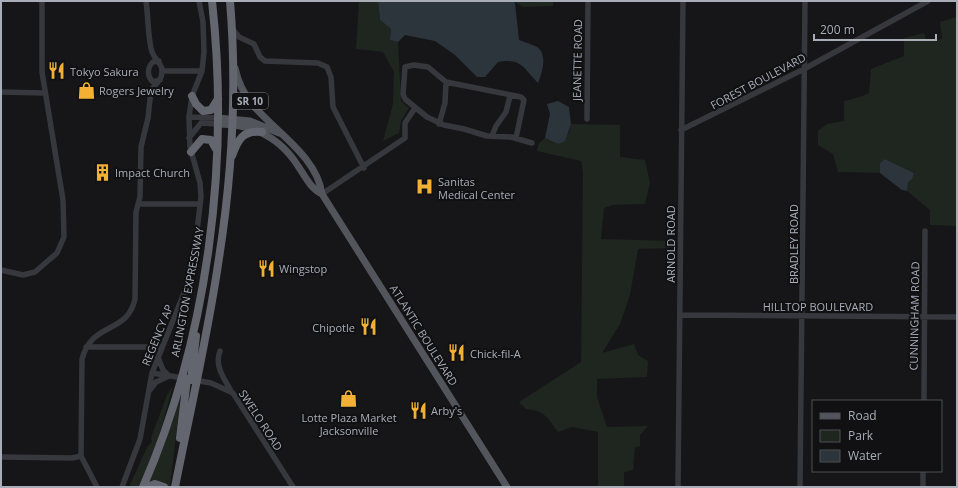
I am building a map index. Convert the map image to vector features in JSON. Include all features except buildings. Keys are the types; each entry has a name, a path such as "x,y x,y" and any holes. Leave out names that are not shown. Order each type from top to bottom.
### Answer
{"highway":[{"name":"SR 10","path":"212,1 216,47 218,121"},
{"name":"ATLANTIC BOULEVARD","path":"230,1 232,28 231,121"},
{"path":"192,96 196,104 204,111 211,110 218,98"},
{"name":"ARLINGTON EXPRESSWAY","path":"189,379 211,224 218,121"},
{"path":"175,487 189,379 217,273 229,170 231,121"},
{"path":"229,170 236,146 241,136 248,132 262,132"},
{"path":"191,152 198,142 206,139 212,141 217,150"},
{"path":"143,487 163,436 189,379"},
{"path":"148,487 157,484 164,487"}],"main road":[{"name":"ATLANTIC BOULEVARD","path":"232,50 236,74 249,100 301,154 318,180 322,194 508,487"},
{"name":"ATLANTIC BOULEVARD","path":"218,121 231,121 262,132 286,149 311,185 322,194"},
{"path":"231,121 260,125 289,140"}],"street":[{"path":"1,270 23,276 35,272 57,253 64,236 63,200 45,93 41,59 42,1"},
{"path":"97,487 80,456 82,359 86,347 97,334 115,326 124,319 133,306 136,290 136,212 139,204 140,147 148,118 151,90 149,72 152,51 146,1"},
{"name":"REGENCY AP","path":"122,487 140,439 152,373 189,279 200,204 200,183 191,152 189,138 189,120 192,96 202,71 204,52 204,34 199,1"},
{"name":"JEANETTE ROAD","path":"587,119 588,1"},
{"name":"ARNOLD ROAD","path":"678,487 683,1"},
{"name":"BRADLEY ROAD","path":"800,487 805,1"},
{"name":"FOREST BOULEVARD","path":"681,130 699,123 804,69 928,1"},
{"path":"232,28 239,37 254,44 260,57 265,61 318,63 327,67 331,77 333,107 364,168"},
{"path":"232,50 238,44 246,40"},
{"path":"151,90 158,82 162,71 159,61 152,51"},
{"path":"151,63 159,61"},
{"path":"516,138 524,100 520,97 446,82 432,68 414,65 405,67 403,94 405,99 415,108 439,124 492,136 516,138 532,143"},
{"path":"162,71 202,71"},
{"path":"150,80 153,82 158,82"},
{"path":"439,124 445,103 446,82"},
{"path":"1,92 45,93"},
{"path":"492,136 496,126 506,112 510,96"},
{"path":"322,194 364,168 405,138 405,123 415,108"},
{"path":"189,120 218,121"},
{"path":"189,120 201,123 218,121"},
{"path":"189,138 201,123"},
{"path":"139,204 200,204"},
{"name":"CUNNINGHAM ROAD","path":"924,400 925,231"},
{"name":"HILLTOP BOULEVARD","path":"680,315 957,317"},
{"path":"86,347 161,348"},
{"path":"220,352 217,362 233,393"},
{"path":"147,395 156,382 169,376 163,370 158,356"},
{"name":"SWELO ROAD","path":"152,373 211,383 233,393 294,487"},
{"path":"1,457 72,458 80,456"},
{"path":"923,472 923,487"}],"green space":[{"path":"359,1 378,1 380,20 391,29 390,40 398,42 401,101 409,108 401,121 399,133 383,141 393,104 394,72 383,52 356,49"},
{"path":"513,1 553,1 553,6 523,7"},
{"path":"957,17 957,226 930,225 930,210 907,191 908,182 914,173 885,159 880,163 880,173 838,172 833,154 818,145 818,131 827,124 844,121 844,101 869,93 871,69 904,56 904,38 924,33 926,40 942,39 940,22"},
{"path":"571,124 620,125 620,157 645,160 650,183 645,204 613,205 604,208 601,239 674,241 673,248 638,249 630,295 620,324 602,353 634,344 638,355 648,361 647,377 597,379 597,397 607,427 648,426 640,435 640,446 635,447 633,470 624,472 624,486 598,486 598,432 572,427 558,432 542,413 526,409 519,402 581,362 583,172 581,161 537,151 539,143 545,138 558,144 569,132"},
{"path":"182,384 170,487 147,486"},
{"path":"173,386 155,451 140,487 129,487 147,447 152,442 151,438 167,395"}],"water":[{"path":"378,1 513,1 515,3 519,40 537,47 542,54 543,64 538,83 521,65 512,61 498,62 485,77 477,77 455,55 435,41 405,35 398,42 390,40 391,29 380,20"},
{"path":"558,101 569,107 571,124 565,141 558,144 545,138 550,114 547,104"},
{"path":"885,159 914,173 912,179 908,182 907,191 902,190 880,173 880,163"}],"place":[{"name":"Tokyo Sakura","path":"57,71"},
{"name":"Rogers Jewelry","path":"86,90"},
{"name":"Impact Church","path":"102,172"},
{"name":"Sanitas Medical Center","path":"425,187"},
{"name":"Wingstop","path":"266,268"},
{"name":"Chipotle","path":"368,327"},
{"name":"Chick-fil-A","path":"457,353"},
{"name":"Lotte Plaza Market Jacksonville","path":"349,399"},
{"name":"Arby's","path":"418,410"}]}
